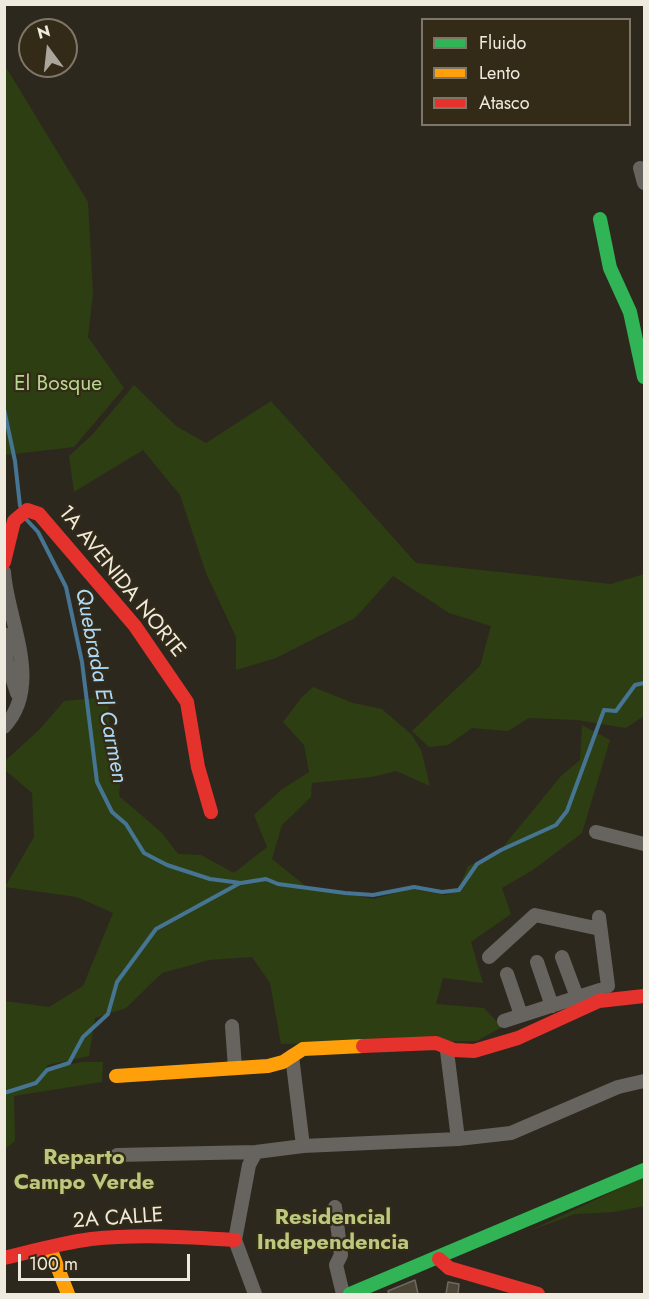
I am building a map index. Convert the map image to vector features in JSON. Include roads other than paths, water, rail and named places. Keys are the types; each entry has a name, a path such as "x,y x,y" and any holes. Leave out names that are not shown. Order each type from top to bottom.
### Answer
{"street":[{"path":"640,168 645,183"},
{"path":"600,219 610,268 630,312 645,376"},
{"name":"1A AVENIDA NORTE","path":"4,562 14,521 27,510 39,514 50,524 135,626 188,702 198,766 211,812"},
{"path":"4,572 22,665 19,698 14,712 4,727"},
{"path":"4,634 7,662 19,698"},
{"path":"596,832 645,844"},
{"path":"489,957 535,915 599,923 604,988 504,1021"},
{"path":"562,957 577,997"},
{"path":"537,962 552,1006"},
{"path":"507,974 522,1016"},
{"path":"116,1076 268,1066 283,1062 303,1050 436,1043 447,1051 472,1051 490,1047 598,1001 645,996"},
{"path":"232,1026 235,1068"},
{"path":"447,1051 458,1139"},
{"path":"292,1056 303,1146"},
{"path":"117,1155 255,1152 303,1146 458,1139 511,1133 618,1087 645,1081"},
{"path":"255,1152 249,1165 235,1240 255,1294"},
{"path":"350,1294 439,1259 645,1170"},
{"path":"335,1208 341,1255 336,1265 343,1294"},
{"name":"2A CALLE","path":"4,1258 104,1238 185,1236 235,1240"},
{"path":"50,1248 68,1294"},
{"path":"439,1259 449,1268 506,1290 538,1294"}],"waterway":[{"name":"Quebrada El Carmen","path":"4,409 15,461 20,506"},
{"name":"Quebrada El Carmen","path":"25,518 38,532 66,587 82,662 97,782 112,812 126,824 144,853 167,865 210,879 241,883 266,879 278,884 373,895 414,887 442,892 459,890 477,864 501,850 556,825 567,811 604,710 616,711 635,685 644,683"},
{"path":"4,1093 36,1083 47,1070 69,1063 83,1037 108,1014 117,982 156,929 240,883"}],"district":[{"name":"Reparto Campo Verde","path":"84,1172"},
{"name":"Residencial Independencia","path":"333,1232"}],"park label":[{"name":"El Bosque","path":"58,385"}]}
